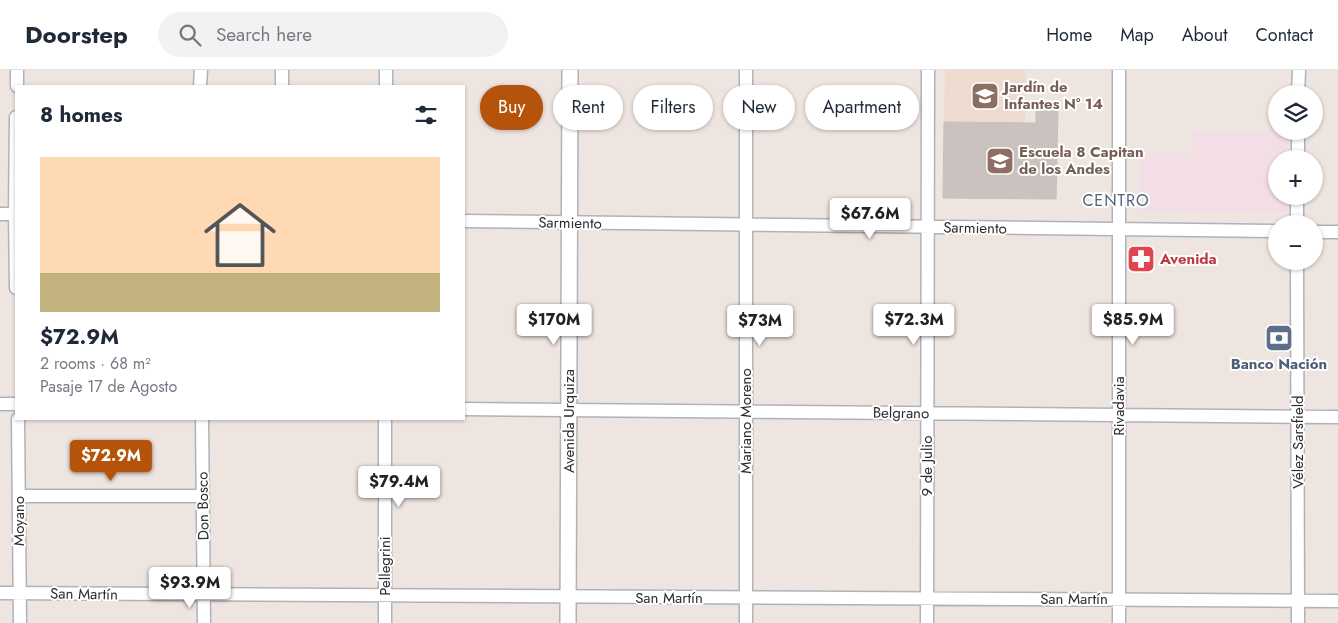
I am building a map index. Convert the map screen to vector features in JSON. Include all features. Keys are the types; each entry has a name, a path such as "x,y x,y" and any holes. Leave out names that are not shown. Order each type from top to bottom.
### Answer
{"street":[{"path":"17,70 17,85"},
{"path":"200,85 201,70"},
{"path":"282,70 282,85"},
{"path":"386,70 386,85"},
{"name":"Avenida Urquiza","path":"568,623 570,70"},
{"name":"Mariano Moreno","path":"746,70 746,623"},
{"name":"9 de Julio","path":"927,623 928,70"},
{"name":"Rivadavia","path":"1119,70 1119,623"},
{"path":"1298,85 1299,70"},
{"path":"0,214 15,214"},
{"name":"Sarmiento","path":"465,221 1268,232"},
{"path":"1323,232 1338,232"},
{"name":"Vélez Sarsfield","path":"1297,270 1298,623"},
{"path":"0,404 15,404"},
{"name":"Belgrano","path":"465,409 1338,417"},
{"name":"Moyano","path":"18,420 20,623"},
{"name":"Don Bosco","path":"202,420 204,623"},
{"name":"Pellegrini","path":"385,420 385,623"},
{"path":"19,496 203,496"},
{"name":"San Martín","path":"0,593 204,596 1338,600"}],"shaded area":[{"name":"Jardín de Infantes N° 14","path":"945,70 1026,70 1025,123 944,122"},
{"path":"1192,132 1268,132 1268,140 1287,140 1287,150 1268,150 1268,205 1287,205 1287,212 1139,211 1140,153 1192,153"}],"building":[{"name":"Escuela 8 Capitan de los Andes","path":"1036,107 1058,108 1056,199 943,198 944,122 1036,123"}],"place":[{"name":"Jardín de Infantes N° 14","path":"985,96"},
{"name":"Escuela 8 Capitan de los Andes","path":"1000,161"},
{"name":"Avenida","path":"1141,259"},
{"name":"Banco Nación","path":"1279,338"}],"district":[{"name":"CENTRO","path":"1116,200"}]}
